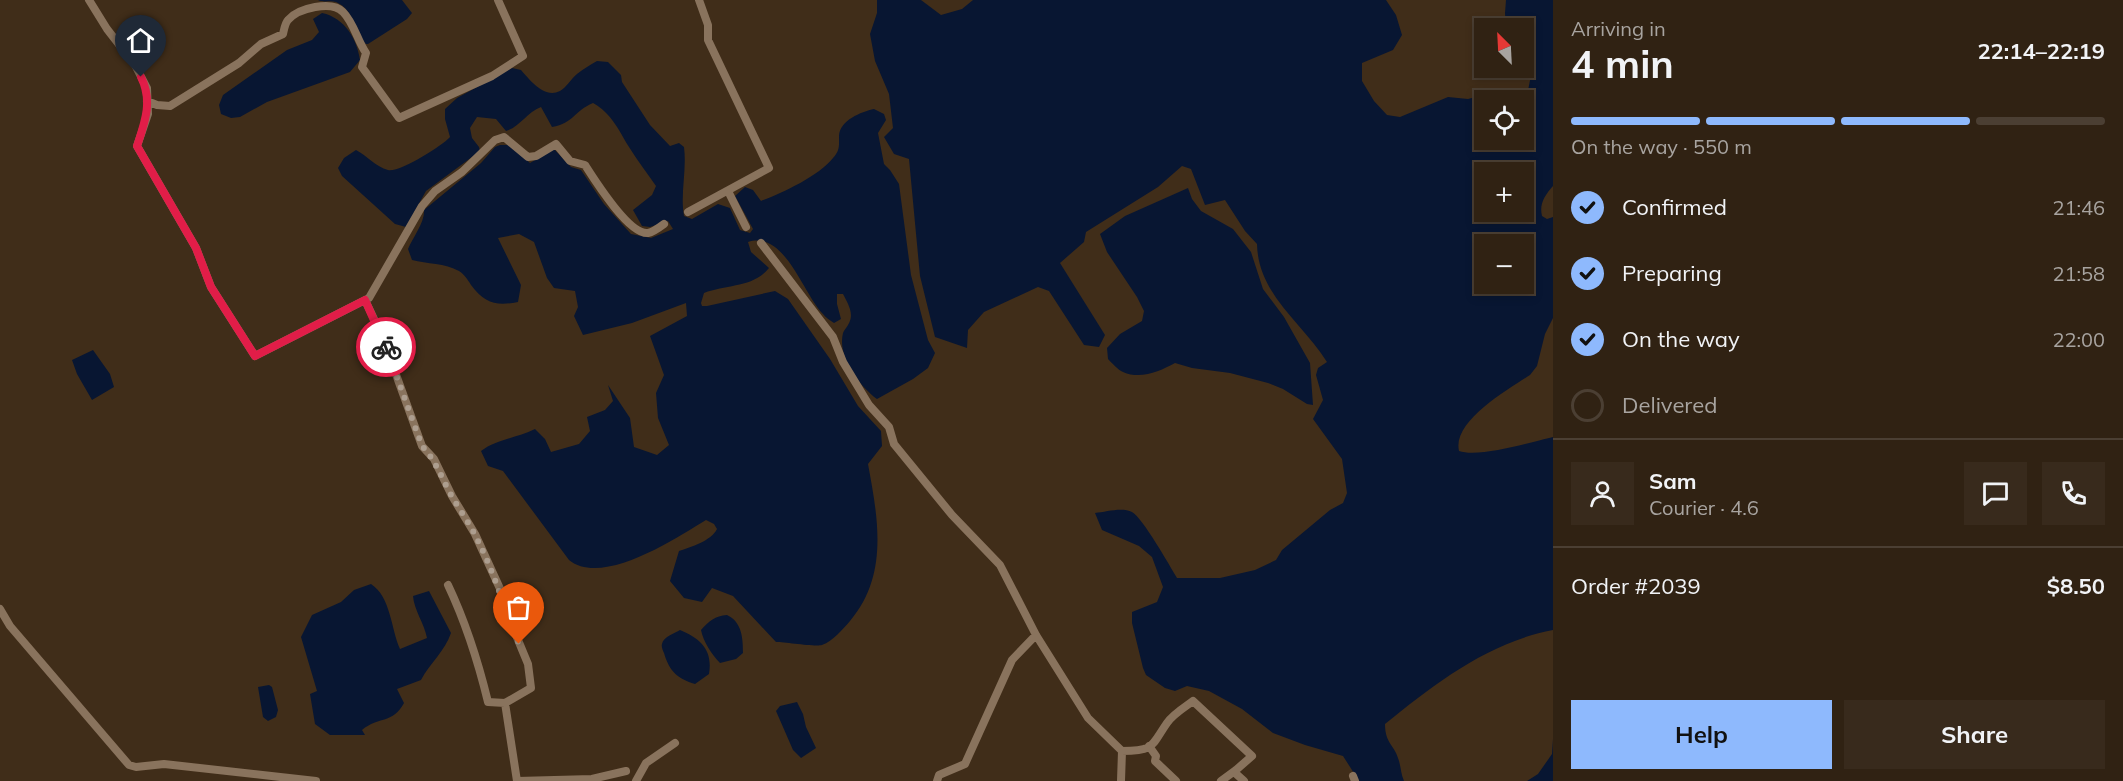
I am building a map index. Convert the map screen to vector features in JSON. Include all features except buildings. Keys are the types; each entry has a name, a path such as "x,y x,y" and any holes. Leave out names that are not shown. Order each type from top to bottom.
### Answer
{"street":[{"path":"89,0 107,29 135,65 147,88 148,114 137,146 196,248 211,287 255,356 369,298 422,206 495,140 504,136 528,157 536,156 556,144 570,161 585,165 624,219 641,232 648,233 664,224"},
{"path":"147,101 170,106 238,63 261,44 283,34 288,20 305,10 329,4 342,10 366,53 362,67 399,118 492,76 523,56 498,0"},
{"path":"688,212 769,168 708,40 708,25 699,0"},
{"path":"728,191 746,227"},
{"path":"761,243 833,337 843,362 869,405 889,427 894,444 952,515 1000,565 1036,635 1088,718 1122,751 1140,751 1156,742 1168,721 1193,701 1252,756 1221,781"},
{"path":"365,300 382,336 422,446 434,459 452,496 475,534 502,593 511,623 528,664 531,688 505,703 488,702 476,653 448,585"},
{"path":"0,609 10,626 129,765 136,767 164,764 316,781"},
{"path":"937,781 939,775 965,764 1012,660 1036,635"},
{"path":"505,703 517,781 592,779 626,771"},
{"path":"636,781 646,763 675,743"},
{"path":"1149,746 1156,756 1155,761 1176,781"},
{"path":"1120,781 1122,751"},
{"path":"1234,772 1244,781"}],"water":[{"path":"318,0 402,0 412,13 407,19 366,44 358,34 347,10 334,1"},
{"path":"877,0 921,0 941,15 962,9 973,0 1386,0 1396,15 1402,35 1393,50 1362,63 1362,81 1374,101 1387,115 1400,117 1448,97 1474,97 1474,150 1534,150 1534,90 1528,90 1530,78 1534,78 1534,18 1505,18 1506,0 1553,0 1553,186 1543,200 1541,212 1542,216 1547,219 1553,217 1553,318 1545,334 1537,366 1530,375 1496,397 1473,417 1464,428 1459,440 1459,451 1468,453 1492,451 1553,437 1553,630 1507,644 1463,666 1385,724 1388,740 1397,756 1404,781 1359,781 1343,756 1273,733 1242,709 1209,691 1187,686 1175,691 1165,688 1146,675 1132,623 1132,612 1157,602 1163,587 1152,557 1139,546 1102,530 1095,513 1119,510 1132,512 1149,532 1177,578 1220,578 1255,570 1276,560 1282,550 1330,510 1343,503 1347,493 1342,459 1313,419 1323,400 1316,375 1318,368 1327,362 1273,293 1259,262 1257,244 1245,231 1225,200 1205,205 1191,169 1182,166 1158,187 1086,232 1084,242 1060,263 1105,335 1099,347 1084,345 1049,291 1038,287 984,312 968,330 967,348 935,337 920,276 909,159 894,154 884,137 893,128 889,94 875,61 870,34 877,13"},
{"path":"322,13 337,20 353,37 360,60 350,72 267,102 240,117 231,118 221,114 219,105 223,95 287,50 312,40 319,32 313,19"},
{"path":"597,61 608,62 621,75 622,82 650,125 670,146 679,143 684,147 684,216 692,219 718,204 730,208 740,230 750,233 753,229 735,196 745,187 753,190 761,201 800,183 827,165 835,155 839,148 840,130 847,121 874,109 884,114 886,120 878,133 884,164 899,184 911,275 928,340 935,353 928,368 877,399 863,386 846,361 842,342 843,333 851,317 843,294 837,294 841,319 834,323 825,317 816,305 783,254 773,245 761,241 748,242 751,252 769,268 755,279 704,293 701,303 702,306 707,306 775,291 788,299 830,359 858,406 881,431 882,446 868,464 877,525 877,546 871,585 850,621 834,638 822,645 776,642 733,596 712,588 702,602 684,598 670,581 679,551 710,537 717,529 714,524 706,520 658,548 619,564 600,568 583,567 569,560 503,471 488,466 481,451 535,429 545,439 551,452 579,444 590,431 587,417 605,410 613,401 608,385 630,418 634,447 657,455 669,445 658,418 656,393 664,375 650,336 687,316 686,303 632,323 583,335 574,316 578,307 575,291 554,288 547,278 534,242 519,234 498,238 521,285 518,302 511,303 486,300 459,271 442,265 412,260 408,249 421,224 424,210 500,145 509,145 530,163 554,149 571,167 581,170 604,204 631,234 651,238 673,229 668,221 650,227 642,226 633,210 652,195 656,186 605,112 593,103 565,123 552,127 541,107 506,131 496,119 477,117 470,128 472,138 480,151 426,191 406,227 395,224 342,176 338,168 344,158 356,150 388,170 420,158 450,137 445,109 457,98 512,68 521,70 543,91 554,93 562,90 577,74"},
{"path":"1188,188 1192,199 1201,211 1233,229 1251,252 1263,289 1284,317 1310,363 1313,405 1268,383 1230,373 1192,368 1175,363 1157,371 1137,375 1121,371 1108,359 1107,348 1120,334 1142,321 1144,311 1107,252 1100,234 1125,216"},
{"path":"93,350 110,374 114,387 92,400 72,360"},
{"path":"371,584 378,590 387,605 400,649 427,638 413,596 429,591 451,633 445,646 421,680 397,689 404,703 400,710 362,730 365,735 330,735 315,724 310,694 317,691 301,637 312,615 341,602 354,590"},
{"path":"727,615 739,626 743,653 736,659 720,663 708,648 701,630 712,620"},
{"path":"680,630 694,637 704,646 709,658 709,674 695,684 675,673 662,648 665,639"},
{"path":"269,685 272,687 278,710 276,717 268,721 263,717 258,687"},
{"path":"797,702 816,748 801,758 793,750 776,711 780,706"},
{"path":"1553,739 1553,781 1527,781 1538,774 1552,754"}],"way so far":[{"path":"386,347 422,446 434,459 467,524 475,534 502,593 519,644"}],"route":[{"path":"141,77 147,88 148,114 137,146 196,248 211,287 255,356 302,330 365,300 386,347"}]}
